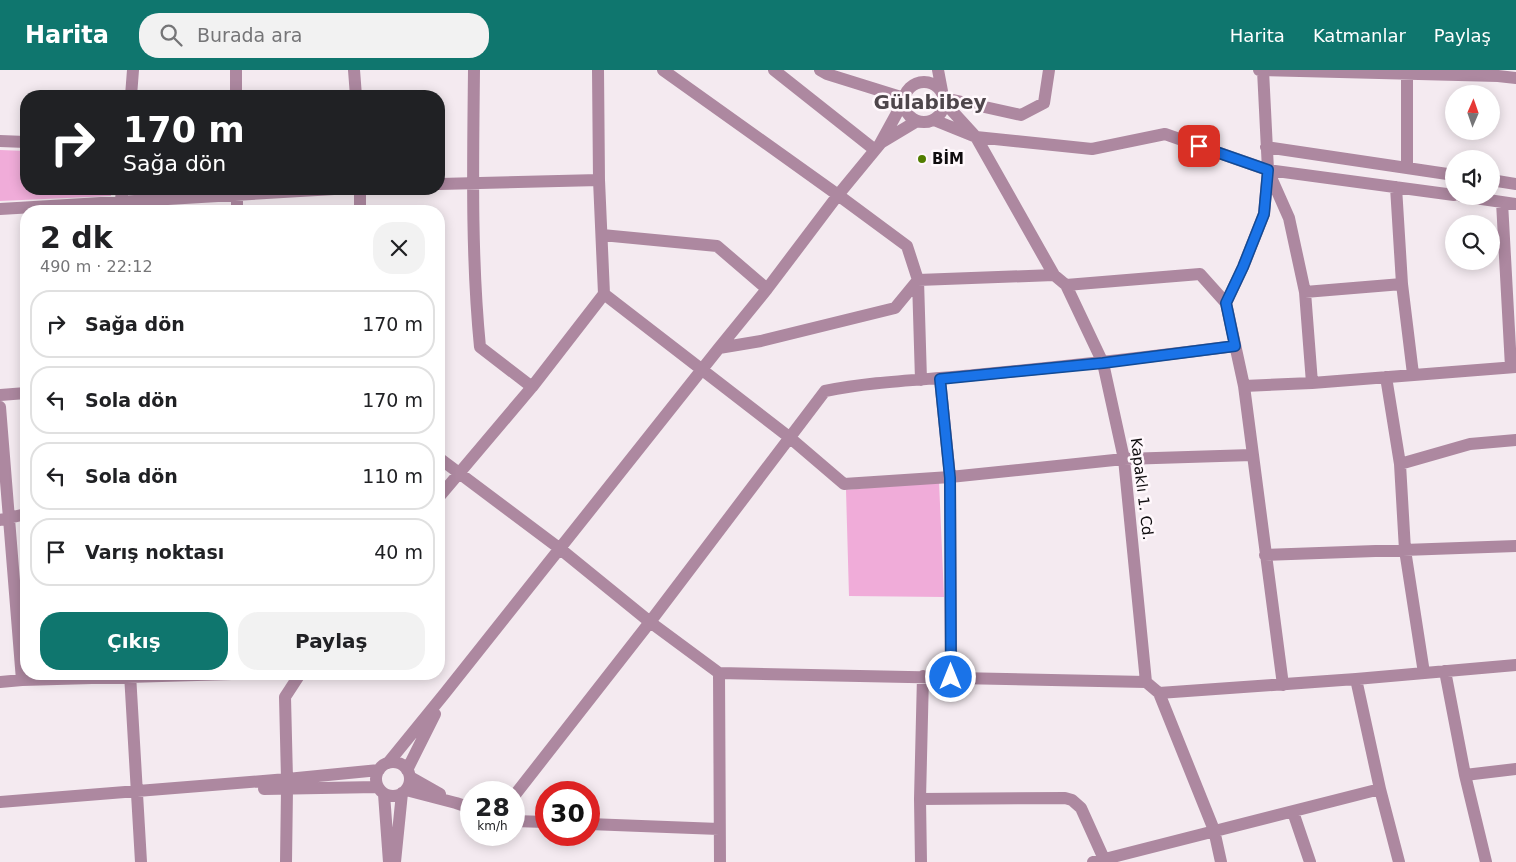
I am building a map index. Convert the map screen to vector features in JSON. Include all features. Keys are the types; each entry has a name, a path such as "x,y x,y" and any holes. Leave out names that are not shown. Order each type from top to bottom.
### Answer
{"street":[{"path":"131,90 133,70"},
{"path":"236,70 236,90"},
{"path":"354,70 356,90"},
{"path":"474,70 475,296 480,347 532,387"},
{"path":"445,489 532,387 604,294 599,180 598,70"},
{"path":"664,70 907,246 918,280 921,380"},
{"path":"774,70 877,147"},
{"path":"389,862 381,790 376,778 383,766 445,693 767,290 838,195 877,147 912,85 916,70"},
{"path":"904,100 905,110 910,117 917,121 926,123 940,115 944,108 944,97 938,70"},
{"path":"912,85 928,82 936,85 944,97 1021,115 1044,104 1049,70"},
{"path":"1226,303 1264,214 1268,170 1262,70 1498,73 1516,78"},
{"path":"825,71 904,100"},
{"path":"1407,72 1407,168"},
{"name":"Kapaklı 1. Cd.","path":"944,97 976,138 1054,275 1066,285 1103,363 1124,459 1146,682"},
{"path":"934,120 976,138 1092,149 1165,134 1268,170 1445,194"},
{"path":"877,147 917,121"},
{"path":"0,141 20,142"},
{"path":"1266,148 1445,174"},
{"path":"1268,170 1289,218 1305,292 1312,383"},
{"path":"445,184 599,180"},
{"path":"1500,181 1516,184"},
{"path":"1396,187 1402,284 1413,374"},
{"path":"135,205 208,195"},
{"path":"1244,386 1312,383 1514,367 1502,202 1516,204"},
{"path":"0,209 20,209"},
{"path":"602,235 717,246 767,290"},
{"path":"1066,285 1200,274 1226,303 1244,386 1282,685"},
{"path":"719,348 762,341 895,308 918,280 1054,275"},
{"path":"1305,292 1402,284"},
{"path":"604,294 790,437 844,484 950,478 1124,459 1252,455"},
{"path":"525,782 650,622 825,391 850,386 1103,363 1235,346"},
{"path":"1386,377 1400,464 1405,550 1424,673"},
{"path":"940,379 950,478 951,677"},
{"path":"0,395 20,393"},
{"path":"0,406 4,519 20,662"},
{"path":"1400,464 1470,444 1516,440"},
{"path":"445,463 560,548 650,622 719,673 1146,682 1160,693 1214,830 1221,862"},
{"path":"4,519 20,515"},
{"path":"1265,556 1516,546"},
{"path":"1160,693 1282,685 1516,665"},
{"path":"1445,671 1465,775 1486,862"},
{"path":"719,673 720,862"},
{"path":"921,862 920,799 923,676"},
{"path":"1356,679 1380,789 1399,862"},
{"path":"0,682 22,680"},
{"path":"130,680 141,862"},
{"path":"286,862 285,697 296,680"},
{"path":"395,862 404,792 410,782 409,774 445,693"},
{"path":"287,784 399,763 409,774 456,803"},
{"path":"1465,775 1516,769"},
{"path":"0,802 136,791 287,784 381,790 393,796 404,792 460,804"},
{"path":"920,799 1066,798 1072,800 1080,808 1098,861 1380,789"},
{"path":"1293,812 1310,862"},
{"path":"600,824 719,829"}],"shaded area":[{"path":"0,150 20,151 20,195 111,195 111,196 0,201"},
{"path":"939,481 944,597 849,596 846,490"}],"place":[{"name":"BİM","path":"922,159"}],"district":[{"name":"Gülabibey","path":"930,102"}],"route":[{"path":"951,677 950,478 940,379 1103,363 1235,346 1226,303 1264,214 1268,170 1199,146"}]}
